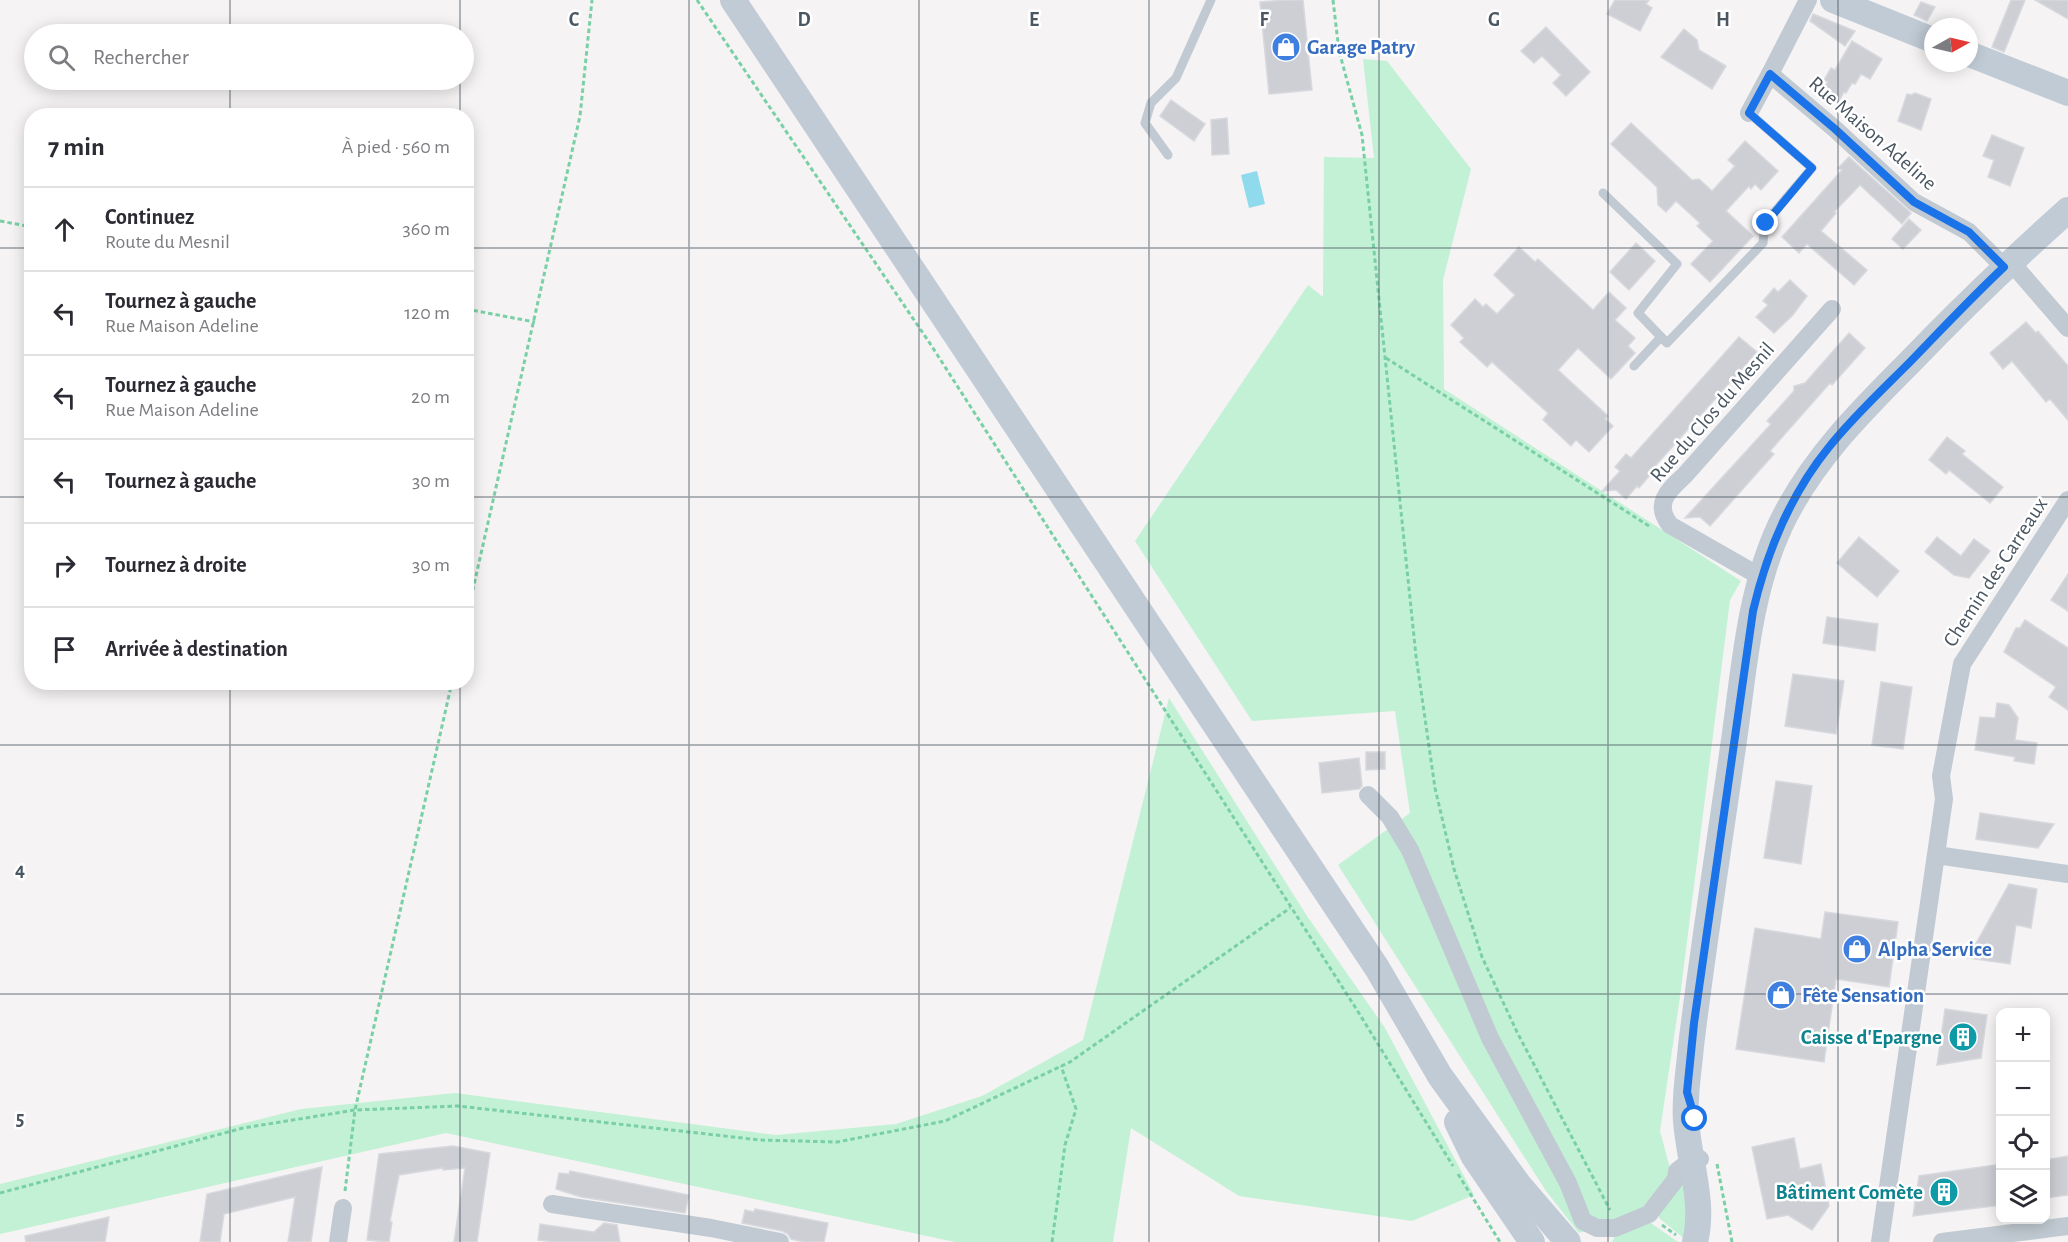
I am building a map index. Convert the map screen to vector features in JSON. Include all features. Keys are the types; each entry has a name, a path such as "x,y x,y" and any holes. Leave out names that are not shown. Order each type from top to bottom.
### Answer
{"main road":[{"path":"733,0 1377,968 1440,1076 1490,1148 1540,1212 1568,1242"},
{"path":"1833,0 1924,36"},
{"path":"1978,58 2068,93"},
{"path":"1714,1242 1711,1200 1703,1159 1685,1119 1706,931 1753,611 1761,577 1780,526 1806,479 1829,448 1864,408 2007,264 2068,210"},
{"path":"1440,1076 1455,1118 1474,1157 1532,1242"},
{"path":"1686,1239 1699,1225 1703,1159"}],"street":[{"path":"1749,113 1808,0"},
{"name":"Rue Maison Adeline","path":"1770,74 1835,129 1914,202 1969,232 2007,264"},
{"path":"2007,264 2068,328"},
{"name":"Rue du Clos du Mesnil","path":"1761,577 1670,525 1664,517 1664,497 1671,486 1685,475 1832,309"},
{"name":"Chemin des Carreaux","path":"1880,1242 1944,799 1941,776 1962,664 2068,501"},
{"path":"1368,795 1390,817 1410,850 1490,1038 1568,1183 1583,1221 1598,1228 1619,1226 1649,1214 1676,1179 1677,1171 1703,1159"},
{"path":"1936,855 2068,874"},
{"path":"552,1204 710,1235 780,1242"},
{"path":"338,1242 343,1208"},
{"path":"1942,1242 2068,1226"}],"lane":[{"path":"1168,155 1145,123 1151,104 1176,78 1211,0"},
{"path":"1603,193 1677,264 1638,313 1667,343 1763,243 1766,223 1812,168 1749,113"},
{"path":"1634,366 1661,337"}],"path":[{"path":"474,585 580,116 592,0"},
{"path":"697,0 931,345 1357,1010 1500,1242"},
{"path":"1333,0 1340,51 1362,135 1424,723 1435,788 1454,869 1487,968 1517,1032 1619,1226"},
{"path":"0,221 24,226"},
{"path":"474,311 535,322"},
{"path":"1385,357 1654,529"},
{"path":"343,1208 355,1110 450,690"},
{"path":"0,1193 243,1128 355,1110 458,1106 760,1140 837,1142 945,1121 1070,1062 1290,908"},
{"path":"1052,1242 1065,1145 1076,1109 1061,1066"},
{"path":"1703,1159 1732,1242"},
{"path":"1649,1214 1686,1239"}],"green space":[{"path":"1363,59 1387,61 1471,169 1443,280 1444,389 1741,581 1730,600 1680,997 1660,1131 1671,1172 1636,1216 1579,1233 1546,1191 1338,865 1410,813 1395,711 1252,721 1135,541 1308,285 1323,297 1324,157 1374,158"},
{"path":"1169,698 1307,916 1385,1028 1474,1195 1412,1221 1239,1196 1131,1128 1113,1242 955,1242 446,1133 0,1234 0,1184 301,1109 455,1093 776,1135 896,1124 982,1096 1083,1040"},
{"path":"1686,1182 1686,1240 1659,1218 1659,1212 1675,1189"},
{"path":"1648,1221 1678,1242 1612,1242 1616,1234"}],"water":[{"path":"1257,171 1265,204 1249,208 1241,175"}],"building":[{"name":"Garage Patry","path":"1303,0 1312,90 1269,94 1260,2"},
{"path":"1615,0 1649,0 1646,4 1652,8 1640,31 1607,14"},
{"path":"2011,0 2025,0 2004,52 1992,47"},
{"path":"2035,0 2068,0 2068,19"},
{"path":"1921,2 1935,7 1929,18 1924,20 1914,15"},
{"path":"1813,14 1855,31 1845,46 1810,21"},
{"path":"1546,27 1590,72 1566,96 1553,83 1561,75 1542,56 1534,63 1521,51"},
{"path":"1684,29 1697,40 1699,50 1726,66 1712,89 1661,57"},
{"path":"1852,41 1882,59 1870,79 1861,74 1855,84 1852,83 1846,93 1844,92 1838,103 1821,93 1828,82 1824,80 1831,68 1835,70"},
{"path":"1915,93 1931,99 1921,130 1898,121 1907,94"},
{"path":"1171,100 1205,124 1194,141 1160,116"},
{"path":"1227,118 1229,154 1212,155 1211,120"},
{"path":"1631,123 1692,180 1699,179 1712,191 1735,166 1728,160 1745,141 1778,171 1761,190 1755,184 1751,189 1749,186 1726,211 1753,236 1710,282 1691,264 1713,241 1697,226 1700,223 1676,201 1666,212 1658,205 1657,187 1611,144"},
{"path":"1992,135 2024,148 2010,186 1988,177 1994,160 1983,156"},
{"path":"1849,157 1911,213 1902,224 1860,185 1834,212 1836,213 1821,231 1867,270 1854,285 1807,244 1799,253 1782,237 1842,170 1838,168"},
{"path":"1909,219 1921,230 1903,249 1892,239"},
{"path":"1636,243 1655,261 1629,290 1610,272"},
{"path":"1519,247 1535,262 1538,259 1593,310 1609,292 1626,308 1615,320 1635,338 1628,346 1635,353 1611,379 1578,348 1558,370 1608,416 1605,419 1613,426 1589,452 1576,440 1571,446 1543,420 1548,413 1492,362 1487,367 1460,342 1464,338 1451,325 1475,299 1483,307 1486,304 1497,314 1515,295 1494,275"},
{"path":"1790,280 1807,296 1792,316 1774,333 1756,317 1768,305 1763,301 1774,288 1778,292"},
{"path":"2026,322 2036,333 2038,331 2068,366 2068,420 2050,399 2046,402 2012,361 2003,369 1990,353"},
{"path":"1849,333 1865,348 1832,385 1830,383 1770,451 1774,454 1710,526 1700,517 1685,518 1771,424 1767,421 1794,391 1794,386 1805,383"},
{"path":"1739,337 1757,352 1648,474 1650,475 1639,488 1637,486 1626,499 1616,490 1602,491 1620,471 1615,467 1626,454 1631,458"},
{"path":"1947,437 1965,451 1962,454 2003,487 1990,503 1949,470 1946,474 1929,460"},
{"path":"1859,537 1899,571 1877,597 1837,563"},
{"path":"1937,537 1961,556 1974,539 1990,551 1969,578 1954,575 1925,552"},
{"path":"2068,574 2068,611 2051,600"},
{"path":"1827,617 1878,624 1875,651 1823,643"},
{"path":"2025,620 2068,648 2068,710 2049,697 2056,687 2004,652 2016,628 2020,628"},
{"path":"1793,674 1844,681 1836,734 1785,726"},
{"path":"1881,682 1912,687 1903,749 1872,745"},
{"path":"1997,703 2009,705 2018,718 2015,740 2037,743 2034,764 2014,761 2015,757 1975,750 1980,717 1995,718"},
{"path":"1366,752 1385,752 1385,769 1366,770"},
{"path":"1359,758 1362,786 1359,789 1322,793 1319,763"},
{"path":"1776,781 1812,786 1801,864 1764,858"},
{"path":"1980,813 2054,824 2038,848 1976,839"},
{"path":"2009,884 2037,889 2031,928 2016,925 2010,964 1968,958"},
{"path":"1825,912 1898,922 1889,987 1836,979 1824,1062 1736,1049 1755,928 1821,939"},
{"name":"Caisse d'Epargne","path":"1945,1009 1987,1015 1981,1058 1937,1065"},
{"path":"1794,1138 1800,1169 1821,1164 1829,1206 1812,1230 1788,1215 1767,1219 1752,1147"},
{"path":"453,1146 490,1153 477,1242 454,1242 465,1168 443,1170 443,1168 399,1175 390,1221 392,1222 389,1242 367,1240 379,1154"},
{"path":"2068,1156 2068,1195 2050,1197 2050,1159"},
{"name":"Bâtiment Comète","path":"1996,1165 1996,1206 1913,1216 1919,1176"},
{"path":"322,1167 311,1242 288,1242 295,1197 224,1214 220,1242 200,1242 207,1194"},
{"path":"570,1171 689,1195 685,1213 581,1197 556,1189 559,1173 569,1174"},
{"path":"755,1209 828,1223 824,1242 804,1242 791,1239 782,1231 742,1223 745,1210 754,1212"},
{"path":"109,1217 105,1242 26,1242 25,1236"},
{"path":"604,1223 617,1225 620,1242 538,1240 540,1224 594,1232"}],"place":[{"name":"Garage Patry","path":"1286,47"},
{"name":"Alpha Service","path":"1857,949"},
{"name":"Fête Sensation","path":"1781,995"},
{"name":"Caisse d'Epargne","path":"1963,1037"},
{"name":"Bâtiment Comète","path":"1944,1192"}],"route":[{"path":"1695,1119 1687,1092 1694,1023 1753,611 1761,577 1788,510 1806,479 1829,448 1856,416 2004,267 1969,232 1914,202 1835,129 1770,74 1749,113 1812,168 1766,223"}]}
